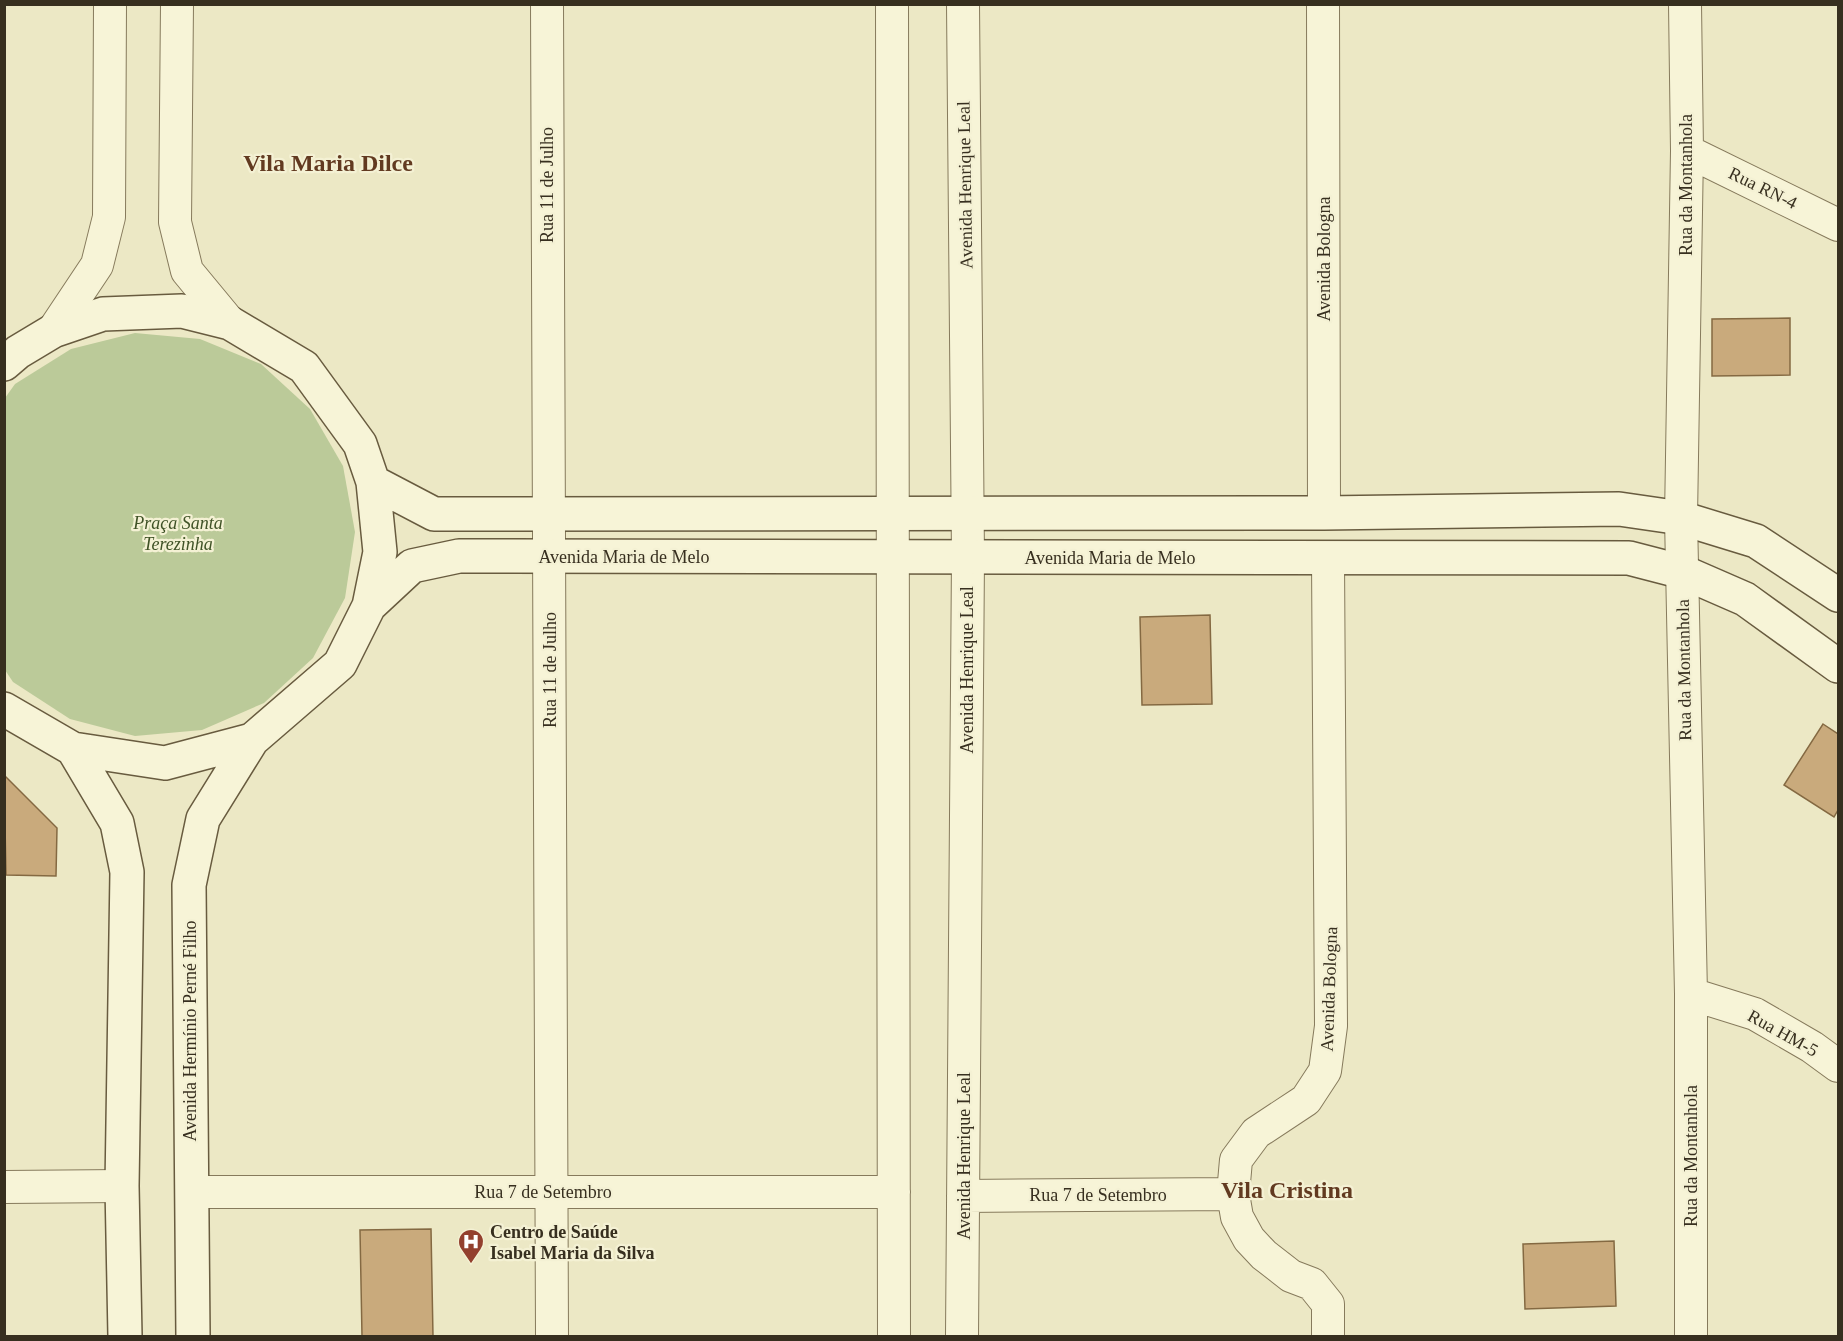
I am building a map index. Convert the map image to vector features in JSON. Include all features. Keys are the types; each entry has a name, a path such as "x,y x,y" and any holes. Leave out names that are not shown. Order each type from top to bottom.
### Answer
{"street":[{"path":"53,331 97,265 109,217 110,4"},
{"path":"177,4 175,222 187,271 230,323"},
{"name":"Rua 11 de Julho","path":"547,4 552,1336"},
{"path":"892,4 894,1336"},
{"name":"Avenida Henrique Leal","path":"962,1336 968,557 963,4"},
{"name":"Avenida Bologna","path":"1323,4 1324,513"},
{"name":"Rua da Montanhola","path":"1685,4 1687,151 1681,518 1691,994 1691,1336"},
{"name":"Rua RN-4","path":"1687,151 1839,225"},
{"path":"4,364 18,352 53,331 103,314 182,311 230,323 304,367 360,444 373,482 380,552 369,606 340,664 252,740 165,763 72,749 4,709"},
{"path":"373,482 434,513 1324,513 1619,509 1681,518 1755,541 1839,595"},
{"name":"Avenida Maria de Melo","path":"369,606 412,566 459,556 1629,558 1683,572 1745,600 1839,666"},
{"name":"Avenida Bologna","path":"1328,559 1331,1026 1325,1071 1306,1100 1256,1133 1236,1160 1233,1194 1237,1217 1250,1239 1264,1255 1291,1276 1312,1284 1328,1304 1328,1336"},
{"name":"Avenida Hermínio Perné Filho","path":"193,1336 189,885 203,819 252,740"},
{"path":"72,749 117,823 127,872 122,1186 125,1336"},
{"name":"Rua HM-5","path":"1691,994 1755,1014 1812,1047 1839,1066"},
{"path":"4,1187 122,1186"},
{"name":"Rua 7 de Setembro","path":"192,1192 894,1192"},
{"name":"Rua 7 de Setembro","path":"963,1196 1233,1194"}],"green space":[{"name":"Praça Santa Terezinha","path":"135,333 200,339 261,364 310,409 343,466 355,532 345,598 313,658 264,703 202,730 135,736 70,719 13,682 5,670 5,398 15,384 71,349"}],"building":[{"path":"1790,318 1790,375 1712,376 1712,319"},
{"path":"1210,615 1212,704 1142,705 1140,617"},
{"path":"1823,724 1838,734 1838,810 1834,817 1784,785"},
{"path":"4,775 57,828 56,876 6,875"},
{"path":"431,1229 433,1336 362,1336 360,1230"},
{"path":"1614,1241 1616,1306 1525,1309 1523,1244"}],"place":[{"name":"Centro de Saúde Isabel Maria da Silva","path":"471,1265"}],"district":[{"name":"Vila Maria Dilce","path":"328,163"},
{"name":"Vila Cristina","path":"1287,1190"}]}
